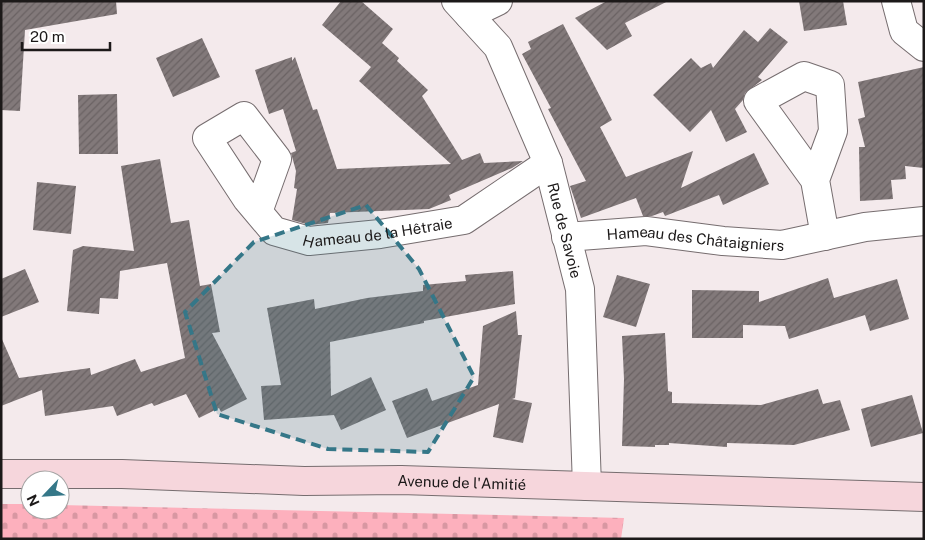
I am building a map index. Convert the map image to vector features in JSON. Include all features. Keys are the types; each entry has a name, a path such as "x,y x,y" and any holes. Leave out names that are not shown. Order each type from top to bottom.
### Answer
{"street":[{"path":"463,8 498,1"},
{"path":"896,1 904,31 924,47"},
{"name":"Rue de Savoie","path":"463,8 498,47 548,163 580,289 587,486"},
{"name":"Hameau de la Hêtraie","path":"258,212 274,231 309,241 380,234 464,220 548,163"},
{"path":"814,180 825,236"},
{"name":"Hameau des Châtaigniers","path":"566,237 646,230 723,241 782,245 865,227 923,223"},
{"name":"Avenue de l'Amitié","path":"1,474 122,474 304,481 401,480 924,497"}],"highlighted area":[{"path":"366,205 419,269 474,377 428,452 328,449 217,414 185,312 254,242"}],"green space":[{"path":"1,504 20,504 20,520 70,520 70,505 624,518 621,539 1,539"}],"building":[{"path":"1,1 116,1 117,14 25,30 20,111 1,110"},
{"path":"341,1 361,1 393,29 382,43 399,58 397,61 428,90 422,96 462,160 480,153 484,163 523,161 512,168 449,195 451,200 429,209 330,213 328,223 310,225 292,220 297,189 294,188 296,171 291,153 296,151 283,109 269,114 255,70 292,57 292,61 295,57 313,110 317,109 337,169 451,164 359,81 371,67 322,25"},
{"path":"607,1 668,1 625,23 632,36 607,50 575,18"},
{"path":"799,1 843,1 847,25 804,31"},
{"path":"563,24 612,120 600,127 626,177 693,151 681,188 754,153 769,184 723,205 719,195 665,216 663,212 652,216 643,216 636,198 581,218 570,186 586,181 548,109 551,108 522,54 531,49 528,42"},
{"path":"770,28 788,42 758,77 762,80 745,93 743,100 735,109 747,132 726,142 711,110 690,132 653,95 691,58 701,68 711,63 713,68 744,30 758,42"},
{"path":"202,38 220,77 173,97 156,58"},
{"path":"924,67 924,168 905,166 906,179 891,180 893,199 860,201 859,147 865,147 858,119 865,117 858,82"},
{"path":"117,94 118,154 79,154 78,95"},
{"path":"160,159 171,223 189,220 200,286 211,284 220,332 212,333 247,399 221,412 219,408 199,418 186,394 154,406 152,403 117,416 113,406 45,416 42,390 1,406 1,337 19,378 90,368 91,375 135,359 141,372 185,358 167,263 120,271 118,299 100,298 99,314 67,311 73,250 83,246 134,251 121,166"},
{"path":"37,182 76,186 71,234 33,230"},
{"path":"25,269 39,302 1,317 1,279"},
{"path":"513,271 515,304 424,321 424,323 330,342 331,396 371,377 386,410 341,430 334,415 264,420 261,386 281,385 267,308 314,299 315,309 367,298 423,291 423,285 466,281 465,275"},
{"path":"617,275 650,284 636,327 603,317"},
{"path":"828,278 834,298 897,279 909,319 870,331 865,315 789,339 785,326 743,325 743,338 692,338 692,290 759,291 759,302"},
{"path":"516,311 518,335 522,335 515,398 512,399 532,403 523,443 493,437 499,404 407,438 392,401 427,388 432,401 478,385 483,326"},
{"path":"665,333 668,391 672,392 672,403 761,405 818,389 823,404 840,400 850,430 794,445 727,443 727,447 669,443 669,445 655,445 655,447 622,446 624,379 622,336"},
{"path":"912,395 923,433 871,447 861,409"}]}
